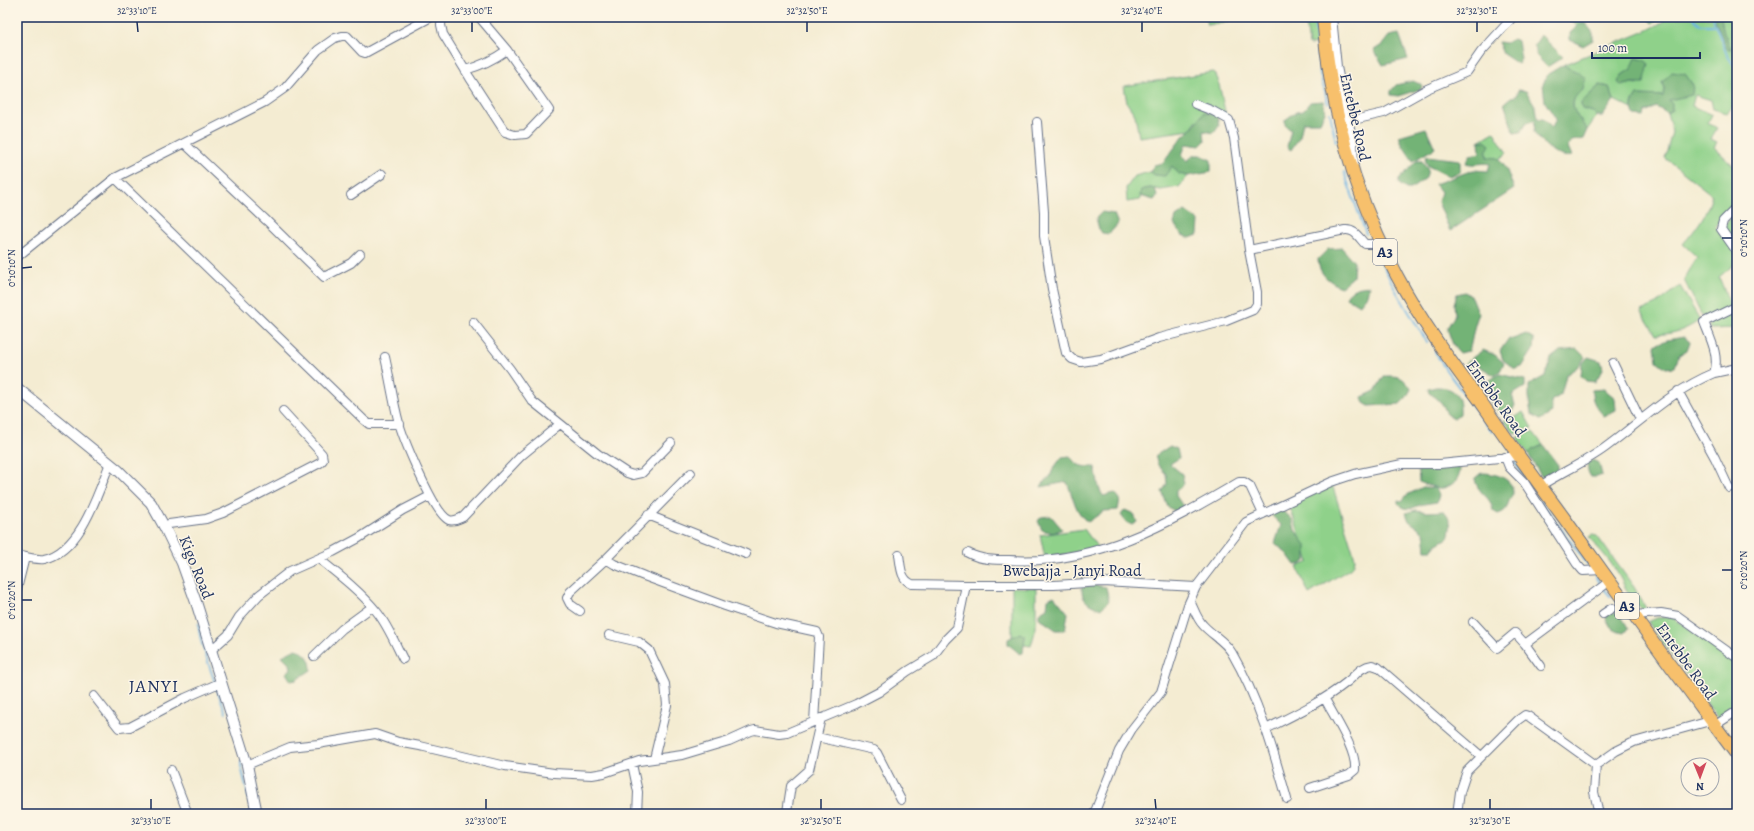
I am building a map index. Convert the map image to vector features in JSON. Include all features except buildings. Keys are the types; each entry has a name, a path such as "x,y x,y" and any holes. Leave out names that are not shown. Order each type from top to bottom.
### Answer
{"main road":[{"name":"Entebbe Road","path":"1323,17 1326,50 1335,106 1345,146 1380,241 1398,277 1425,323 1540,486 1712,723 1737,755"}],"street":[{"path":"17,257 115,178 273,96 297,75 318,50 335,38 348,36 362,52 365,53 431,17"},
{"path":"442,17 441,25 443,34 464,70 506,132 515,135 526,134 549,110 507,50 479,17"},
{"path":"1332,17 1337,67 1353,142 1355,176"},
{"path":"1349,121 1384,113 1427,89 1467,72 1481,52 1513,17"},
{"path":"464,70 481,66 507,50"},
{"path":"1037,122 1044,212 1044,236 1052,289 1066,353 1072,359 1081,362 1101,359 1159,338 1226,321 1253,310 1257,304 1257,292 1249,250 1234,138 1229,120 1213,111 1195,104"},
{"path":"184,143 324,277 351,263 360,254"},
{"path":"352,196 382,174"},
{"path":"115,178 364,420 369,424 400,424"},
{"path":"1737,206 1723,221 1720,229 1737,252"},
{"path":"1249,250 1345,230 1351,230 1354,232 1365,244 1370,245 1380,241"},
{"path":"1714,373 1716,366 1716,354 1704,322 1737,306"},
{"path":"473,322 510,369 532,401 598,454 627,473 633,475 642,473 671,443"},
{"path":"385,357 400,424 430,496 444,517 450,521 463,517 521,456 560,424"},
{"path":"1613,364 1640,419"},
{"path":"1540,486 1595,454 1678,391 1714,373 1737,368"},
{"name":"Kigo Road","path":"18,389 110,463 151,503 182,563 246,765 257,814"},
{"path":"1678,391 1715,458 1729,488"},
{"path":"165,528 169,524 206,519 223,513 320,463 323,460 322,454 283,412"},
{"path":"1094,814 1119,751 1132,729 1162,692 1190,601 1196,587 1240,527 1246,522 1262,514 1333,481 1376,469 1402,464 1440,464 1519,456"},
{"path":"1505,457 1509,467 1524,482 1583,571 1602,570"},
{"path":"17,589 21,556 42,559 55,556 69,544 79,531 93,505 110,463"},
{"path":"580,611 570,604 567,598 570,592 691,473"},
{"path":"968,553 977,558 1023,561 1071,557 1102,549 1124,542 1159,527 1239,482 1244,482 1250,486 1262,514"},
{"path":"210,651 228,635 239,617 259,595 290,571 319,559 359,538 403,510 430,496"},
{"path":"648,515 746,554"},
{"name":"Bwebajja - Janyi Road","path":"899,555 902,573 907,582 912,584 1054,585 1102,582 1196,587"},
{"path":"606,558 644,576 725,606 776,623 818,632 816,737 809,770 792,786 787,812"},
{"path":"319,559 342,577 372,607 390,634 403,659"},
{"path":"1525,644 1610,581"},
{"path":"246,765 290,747 326,743 375,734 398,742 505,766 554,774 592,775 604,773 632,764 654,759 674,757 693,752 736,738 750,731 787,733 856,704 879,692 908,671 933,656 945,640 957,628 966,585"},
{"path":"1190,601 1199,620 1226,644 1231,651 1258,707 1288,798"},
{"path":"314,656 342,630 372,607"},
{"path":"1602,614 1612,608"},
{"path":"1634,615 1661,613 1678,616 1737,657"},
{"path":"1473,622 1497,648 1515,633 1541,666"},
{"path":"609,635 639,642 649,650 665,684 667,705 654,759"},
{"path":"1266,729 1325,699 1348,682 1363,667 1372,665 1378,667 1481,756"},
{"path":"94,696 112,721 119,728 124,729 185,698 217,684 221,686"},
{"path":"1310,788 1349,775 1355,770 1355,765 1347,738 1325,699"},
{"path":"1596,765 1616,751 1634,742 1712,723 1737,711"},
{"path":"1457,814 1464,777 1467,771 1518,720 1525,715 1596,765"},
{"path":"816,737 874,750 877,753 901,800"},
{"path":"632,764 638,792 637,814"},
{"path":"1596,765 1594,792 1599,814"},
{"path":"171,770 188,814"}],"green space":[{"path":"1205,17 1228,17 1228,22 1207,25"},
{"path":"1305,17 1315,17 1319,44 1309,45"},
{"path":"1568,17 1589,17 1579,28"},
{"path":"1647,17 1714,17 1724,42 1731,49 1723,30 1721,17 1737,17 1737,107 1734,105 1727,113 1713,109 1711,100 1695,95 1692,106 1712,115 1708,123 1717,128 1711,139 1717,142 1714,147 1737,169 1737,204 1715,226 1737,253 1737,262 1719,277 1731,307 1705,319 1702,316 1684,280 1697,257 1683,244 1700,221 1707,209 1712,195 1665,158 1672,132 1667,113 1672,109 1668,100 1691,95 1693,85 1685,74 1665,90 1663,96 1637,95 1632,103 1632,109 1614,100 1609,87 1600,85 1581,103 1582,109 1593,112 1597,116 1587,130 1573,108 1579,73 1563,65 1646,31 1665,21 1664,18 1652,23","holes":["1631,69 1638,84 1632,83 1621,86 1622,75"]},
{"path":"1714,17 1721,17 1723,30 1731,49 1727,49"},
{"path":"1580,24 1586,24 1593,33 1593,40 1583,46 1570,40 1570,33"},
{"path":"1399,34 1408,59 1383,65 1374,50 1382,45 1389,36"},
{"path":"1541,35 1563,57 1547,67 1536,55 1534,46"},
{"path":"1513,39 1518,41 1521,59 1518,64 1503,54 1498,42 1506,43"},
{"path":"1636,58 1644,60 1649,64 1644,83 1632,83 1621,86 1618,82 1622,75 1631,69"},
{"path":"1563,65 1579,73 1585,78 1583,90 1577,95 1573,105 1574,110 1587,130 1583,139 1571,141 1568,147 1572,156 1566,157 1561,156 1551,150 1534,133 1535,120 1526,123 1521,132 1514,133 1504,103 1511,97 1516,96 1518,90 1526,91 1536,107 1538,119 1543,119 1552,128 1556,119 1545,102 1543,84 1548,74"},
{"path":"1213,72 1218,80 1226,115 1196,121 1191,130 1139,137 1135,115 1127,103 1124,86"},
{"path":"1672,72 1685,74 1693,85 1692,95 1669,100 1672,104 1672,110 1667,113 1656,107 1645,112 1644,117 1635,116 1632,110 1632,105 1637,95 1663,96 1665,90 1662,82"},
{"path":"1413,81 1422,85 1421,89 1398,96 1391,95 1391,91 1396,85"},
{"path":"1600,85 1609,87 1614,100 1603,116 1597,116 1593,112 1582,109 1581,103"},
{"path":"1323,101 1325,112 1320,122 1303,122 1300,136 1291,150 1287,147 1291,130 1285,125 1285,120 1296,112 1303,111 1310,102"},
{"path":"1204,112 1217,116 1219,126 1214,133 1204,131 1205,141 1200,146 1186,144 1182,155 1187,161 1194,155 1201,155 1211,160 1211,172 1188,176 1179,174 1172,166 1165,176 1155,175 1150,172 1154,165 1163,163"},
{"path":"1426,128 1435,148 1413,161 1403,146 1399,136"},
{"path":"1494,132 1507,153 1499,159 1487,157 1485,141 1479,141"},
{"path":"1479,141 1485,141 1490,145 1486,152 1487,157 1498,158 1506,168 1514,189 1450,231 1438,202 1441,192 1435,184 1473,170 1488,171 1490,164 1466,163 1470,155 1480,153"},
{"path":"1427,156 1460,160 1460,172 1449,176 1428,166 1425,160"},
{"path":"1416,161 1422,161 1428,169 1426,178 1411,189 1406,189 1398,183 1399,180"},
{"path":"1172,166 1179,174 1188,176 1179,187 1161,190 1150,188 1141,190 1140,200 1127,202 1126,188 1135,176 1150,172 1155,175"},
{"path":"1150,188 1155,189 1157,196 1154,200 1140,196 1141,190"},
{"path":"1185,211 1199,221 1198,235 1190,238 1182,235 1174,224 1176,217"},
{"path":"1102,212 1114,214 1118,224 1109,234 1102,233 1099,229 1096,218"},
{"path":"1737,212 1737,247 1722,227"},
{"path":"1342,248 1354,262 1353,277 1341,287 1325,276 1318,264 1318,259 1328,249"},
{"path":"1369,286 1367,295 1359,305 1346,297 1353,290"},
{"path":"1680,286 1700,320 1680,331 1656,335 1641,311 1657,304"},
{"path":"1465,292 1472,297 1479,314 1475,323 1469,351 1459,353 1453,345 1447,328 1455,315 1454,304 1457,294"},
{"path":"1737,309 1737,328 1710,329 1709,326 1714,317"},
{"path":"1526,334 1534,339 1533,350 1522,367 1515,369 1503,360 1500,351 1509,338 1513,339"},
{"path":"1684,337 1690,342 1687,350 1679,355 1675,367 1666,368 1657,361 1655,345 1667,340"},
{"path":"1577,349 1585,357 1580,365 1566,375 1561,395 1551,401 1552,413 1540,420 1531,414 1529,385 1545,376 1551,358 1560,351"},
{"path":"1483,350 1495,355 1504,363 1500,371 1494,375 1472,362 1472,358"},
{"path":"1588,357 1601,361 1603,369 1595,382 1586,381 1581,376 1582,364"},
{"path":"1469,360 1487,382 1482,389 1465,363"},
{"path":"1499,374 1525,380 1525,387 1512,395 1515,405 1509,418 1499,411 1482,389 1487,382"},
{"path":"1384,376 1397,377 1406,381 1411,389 1406,398 1400,404 1369,406 1364,403 1362,397 1375,391"},
{"path":"1443,387 1453,391 1456,394 1459,402 1460,414 1454,419 1447,415 1441,402 1429,393 1428,389"},
{"path":"1604,389 1615,398 1616,410 1604,416 1592,398 1592,390"},
{"path":"1523,412 1532,428 1514,433 1504,420 1516,417"},
{"path":"1528,432 1533,432 1543,445 1532,450 1528,454 1517,438"},
{"path":"1543,445 1558,465 1558,472 1547,480 1541,476 1528,454 1532,450"},
{"path":"1170,446 1177,449 1179,458 1170,464 1182,474 1184,484 1176,491 1176,496 1185,509 1178,513 1168,507 1162,492 1167,484 1166,474 1158,465 1155,456"},
{"path":"1070,456 1081,466 1095,467 1099,488 1103,496 1115,493 1120,499 1118,510 1104,511 1088,522 1077,509 1067,482 1041,487 1050,477 1053,469 1062,457"},
{"path":"1592,460 1599,463 1602,475 1591,477 1588,472 1587,463"},
{"path":"1422,465 1428,469 1459,465 1460,473 1457,480 1451,485 1438,488 1419,482 1418,467"},
{"path":"1482,473 1497,475 1510,483 1513,495 1503,512 1498,514 1493,511 1490,502 1476,484 1475,479"},
{"path":"1332,484 1355,558 1354,564 1351,568 1309,594 1297,567 1309,562 1289,504"},
{"path":"1423,487 1436,488 1439,495 1437,502 1408,509 1398,503 1398,500 1402,501 1407,495"},
{"path":"1125,510 1134,514 1137,522 1132,525 1126,522 1121,515"},
{"path":"1416,510 1428,512 1444,511 1450,520 1448,538 1436,545 1432,550 1426,550 1424,532 1409,521 1406,513"},
{"path":"1283,511 1292,519 1295,530 1306,545 1306,561 1301,564 1295,565 1287,554 1275,543 1281,525 1272,516 1275,512"},
{"path":"1051,516 1062,529 1053,533 1042,530 1038,521 1041,517"},
{"path":"1084,529 1098,548 1045,558 1040,535"},
{"path":"1592,535 1597,536 1634,587 1648,612 1636,604 1631,598 1613,566 1589,537"},
{"path":"1095,585 1106,587 1109,601 1101,609 1089,604 1084,599 1082,592 1082,587"},
{"path":"1012,587 1036,588 1036,628 1031,646 1024,645 1025,636 1012,637"},
{"path":"1054,596 1068,613 1065,630 1056,630 1039,618 1039,613 1047,608 1048,599"},
{"path":"1608,611 1615,613 1623,619 1628,628 1624,633 1613,629 1609,624 1606,619"},
{"path":"1672,617 1734,660 1737,664 1737,706 1718,719 1648,622 1657,618"},
{"path":"1020,633 1025,636 1023,653 1020,654 1008,644 1008,639"},
{"path":"296,649 303,652 307,657 311,670 296,680 291,681 286,673 291,669 290,664 282,656"}],"waterway":[{"path":"1314,17 1320,75 1328,103"},
{"path":"1692,17 1701,25 1715,25"},
{"path":"1712,17 1727,55 1737,70"},
{"path":"1330,113 1336,142"},
{"path":"1344,172 1366,234"},
{"path":"1376,252 1396,291 1427,342"},
{"path":"1435,352 1446,370 1492,432"},
{"path":"1512,459 1527,480"},
{"path":"1541,502 1588,565"},
{"path":"1596,576 1601,585"},
{"path":"1604,589 1611,597"},
{"path":"198,624 201,641 215,683"},
{"path":"216,687 226,713"},
{"path":"241,761 250,803"}],"district":[{"name":"JANYI","path":"154,686"}]}
